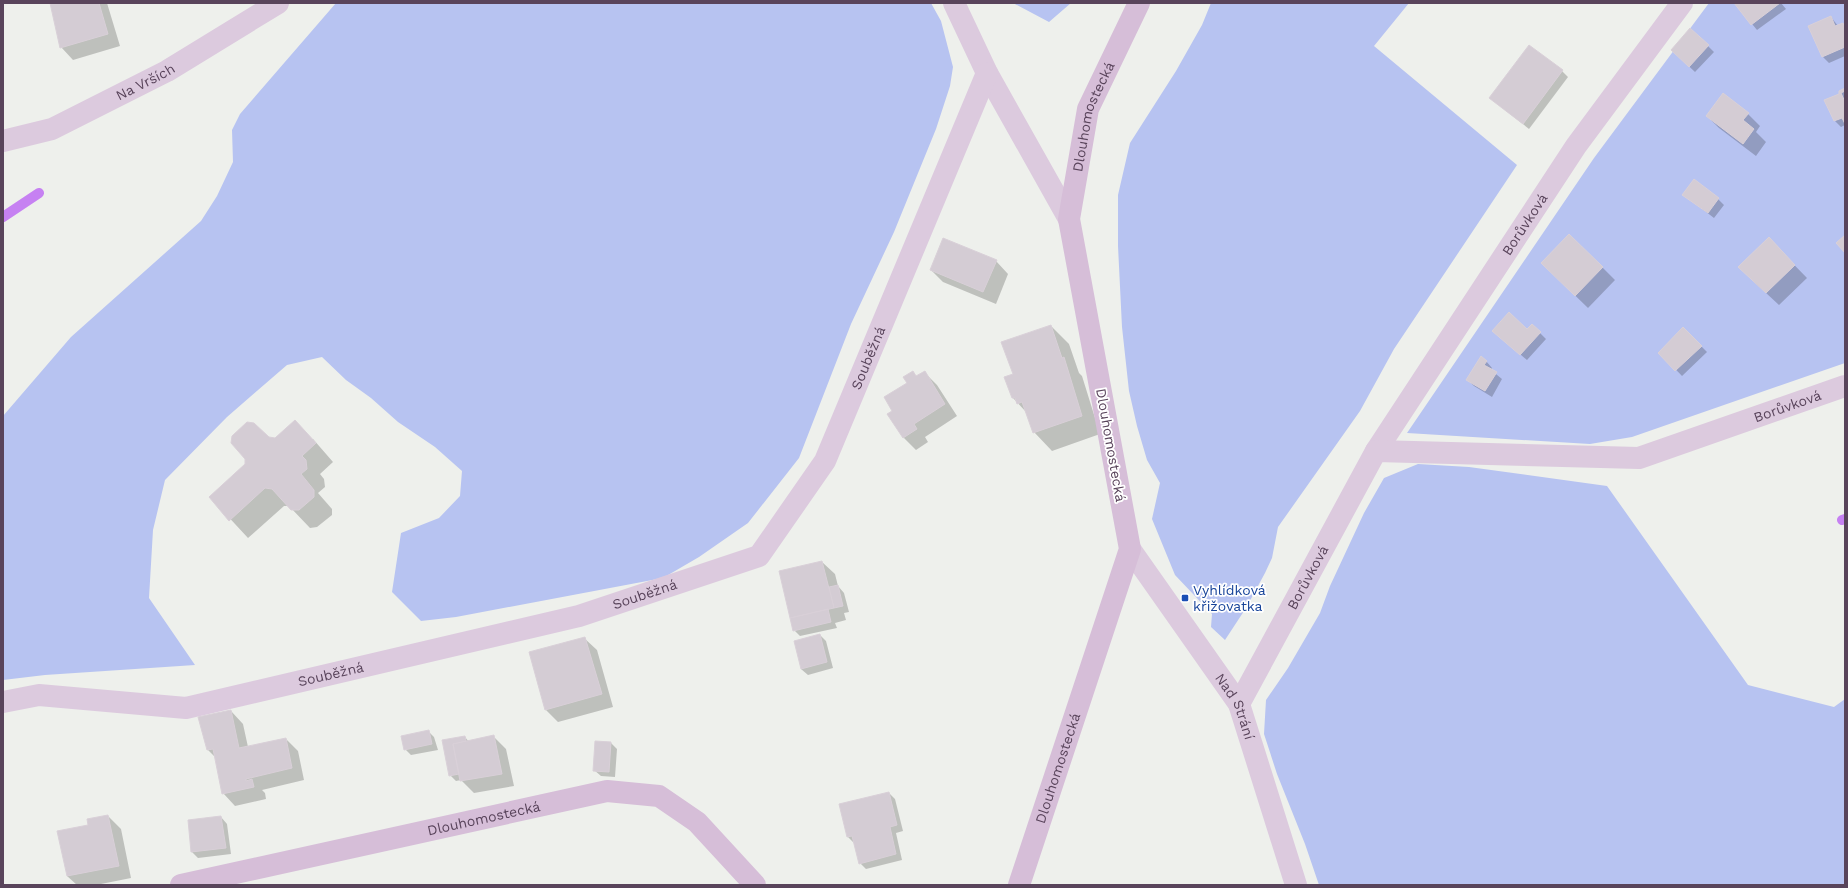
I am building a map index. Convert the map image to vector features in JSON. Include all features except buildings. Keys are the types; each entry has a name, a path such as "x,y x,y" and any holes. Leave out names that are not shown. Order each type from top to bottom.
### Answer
{"street":[{"name":"Na Vrších","path":"3,141 52,129 167,71 278,3"},
{"path":"954,3 987,73 1069,219"},
{"name":"Dlouhomostecká","path":"1019,885 1130,549 1069,219 1088,109 1139,3"},
{"name":"Borůvková","path":"1239,704 1376,451 1576,146 1682,3"},
{"name":"Souběžná","path":"3,702 39,695 186,708 580,616 759,556 825,461 987,73"},
{"name":"Borůvková","path":"1376,451 1639,458 1845,386"},
{"name":"Nad Strání","path":"1130,549 1239,704 1296,885"},
{"name":"Dlouhomostecká","path":"181,885 607,791 659,796 697,822 755,885"}],"shaded area":[{"path":"336,3 931,3 941,21 953,67 950,86 936,129 894,232 851,324 799,458 748,523 699,557 663,578 456,617 421,621 392,592 401,533 439,518 460,496 462,471 435,447 398,422 371,398 346,380 322,357 287,365 227,417 165,480 153,530 149,598 195,665 45,675 3,680 3,416 71,337 201,221 217,196 233,162 232,130 240,114"},
{"path":"1013,3 1071,3 1049,22"},
{"path":"1211,3 1409,3 1374,46 1517,165 1394,349 1360,411 1278,527 1272,558 1265,573 1246,608 1225,640 1211,627 1212,614 1175,575 1152,519 1160,483 1147,460 1129,391 1122,327 1118,246 1118,195 1130,143 1176,71 1202,25"},
{"path":"1709,3 1845,3 1845,363 1632,437 1590,444 1407,433 1594,158"},
{"path":"1418,464 1469,467 1607,486 1748,685 1834,707 1845,699 1845,885 1319,885 1305,844 1277,774 1264,734 1266,700 1288,668 1320,613 1330,586 1364,513 1384,478"}],"waterway":[{"path":"3,217 39,193"}],"place":[{"name":"Vyhlídková křižovatka","path":"1185,598"}]}
